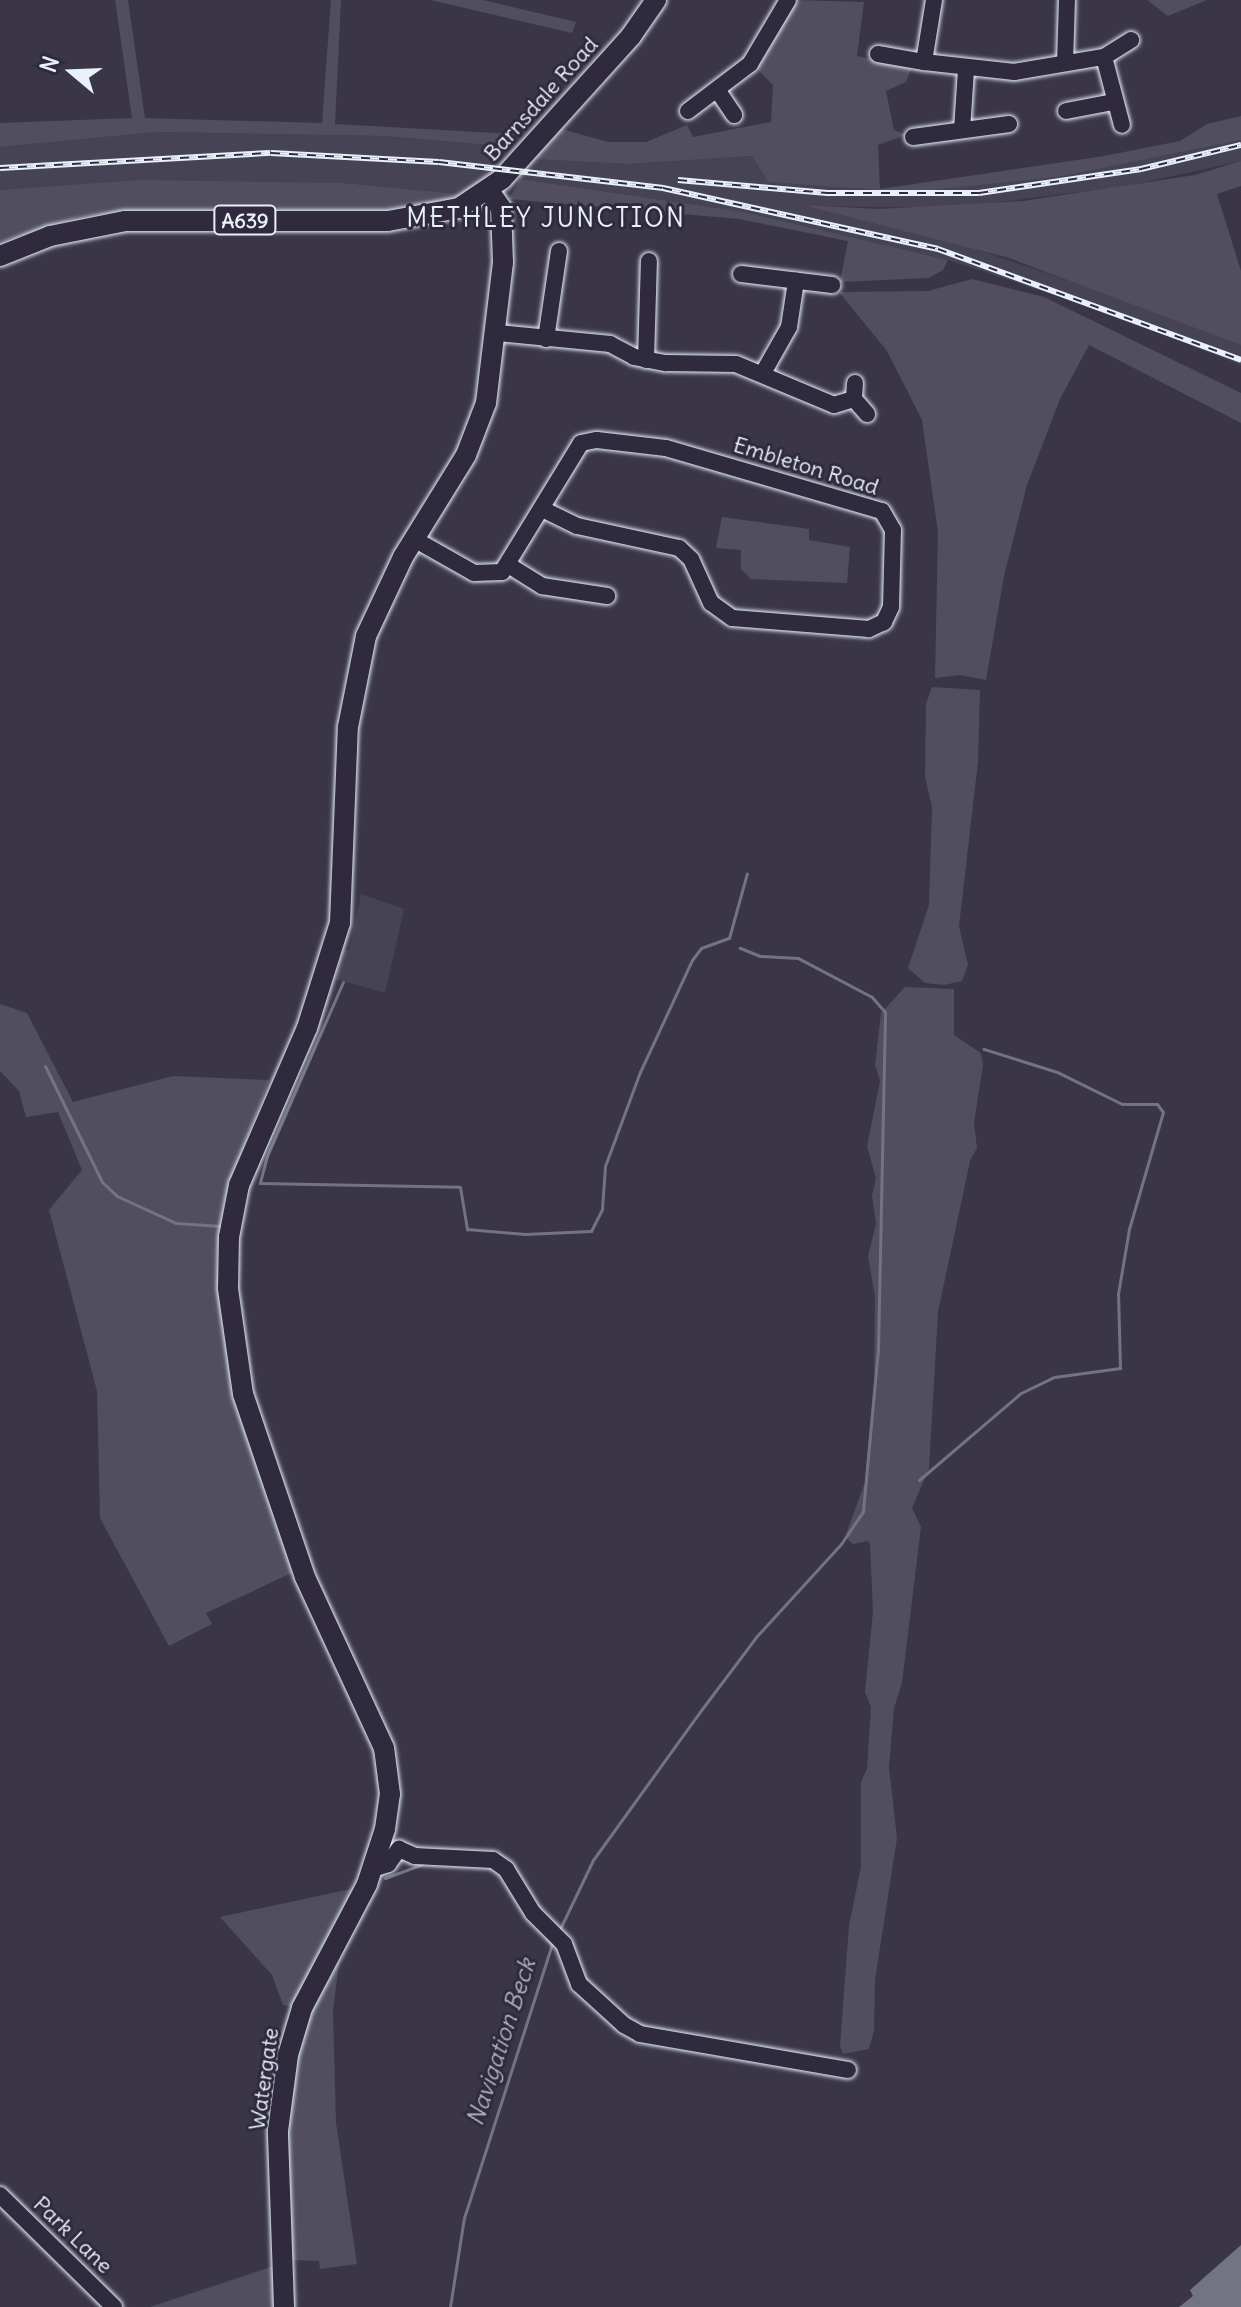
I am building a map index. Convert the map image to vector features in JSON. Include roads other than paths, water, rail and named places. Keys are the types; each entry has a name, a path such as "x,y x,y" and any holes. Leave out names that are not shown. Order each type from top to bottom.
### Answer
{"main road":[{"name":"Barnsdale Road","path":"489,191 631,36 656,0"},
{"name":"A639","path":"0,256 50,236 125,221 421,219 459,208 489,191"},
{"name":"Watergate","path":"284,2307 278,2131 291,2042 302,2008 372,1869 385,1829 390,1794 384,1748 305,1577 243,1394 228,1288 229,1237 239,1185 330,963 345,877 351,698 375,613 476,433 498,333 502,221 499,203 489,191"}],"street":[{"path":"688,111 750,64 788,0"},
{"path":"924,62 934,0"},
{"path":"1065,63 1067,0"},
{"path":"878,54 966,69 1014,72 1104,57 1131,40"},
{"path":"1104,57 1113,102 1122,125"},
{"path":"962,130 966,69"},
{"path":"718,91 734,115"},
{"path":"1066,111 1113,102"},
{"path":"913,137 1009,124"},
{"path":"546,339 559,251"},
{"path":"646,360 649,261"},
{"path":"741,274 832,285"},
{"path":"763,373 789,327 796,281"},
{"path":"498,333 610,344 646,360 736,364 834,405 854,391 867,414"},
{"name":"Embleton Road","path":"510,566 542,509 581,443 597,440 699,455 882,511 893,530 891,607 884,622 869,629 732,618 711,603 691,559 679,548 577,526 542,509"},
{"path":"414,539 474,573 492,575 510,566 542,586 607,596"},
{"path":"385,1829 399,1849 415,1856 480,1857 506,1869 533,1913 564,1944 579,1984 640,2034 848,2070"},
{"path":"372,1869 388,1864 399,1849"},
{"name":"Park Lane","path":"0,2195 114,2307"}],"water":[{"path":"1241,2245 1241,2307 1179,2307 1193,2296 1190,2290"}],"waterway":[{"path":"343,982 267,1156 260,1183 460,1187 467,1229 525,1234 591,1231 602,1209 605,1166 640,1072 692,960 701,948 729,938 747,873"},
{"path":"559,1931 593,1860 702,1709 756,1637 841,1544 863,1511 878,1349 885,1012 872,997 798,958 760,956 740,948"},
{"path":"919,1480 1021,1393 1054,1377 1120,1368 1118,1294 1129,1229 1163,1112 1157,1104 1122,1104 1057,1072 984,1049"},
{"path":"45,1066 102,1182 117,1196 176,1223 221,1226"},
{"name":"Navigation Beck","path":"385,1878 423,1864"},
{"name":"Navigation Beck","path":"450,2307 464,2218 552,1944 547,1938"}],"railway":[{"path":"678,180 827,193 979,193 1141,169 1241,145"},
{"path":"0,168 271,153 439,162 663,188 938,249 1241,360"}],"district":[{"name":"METHLEY JUNCTION","path":"546,218"}]}
